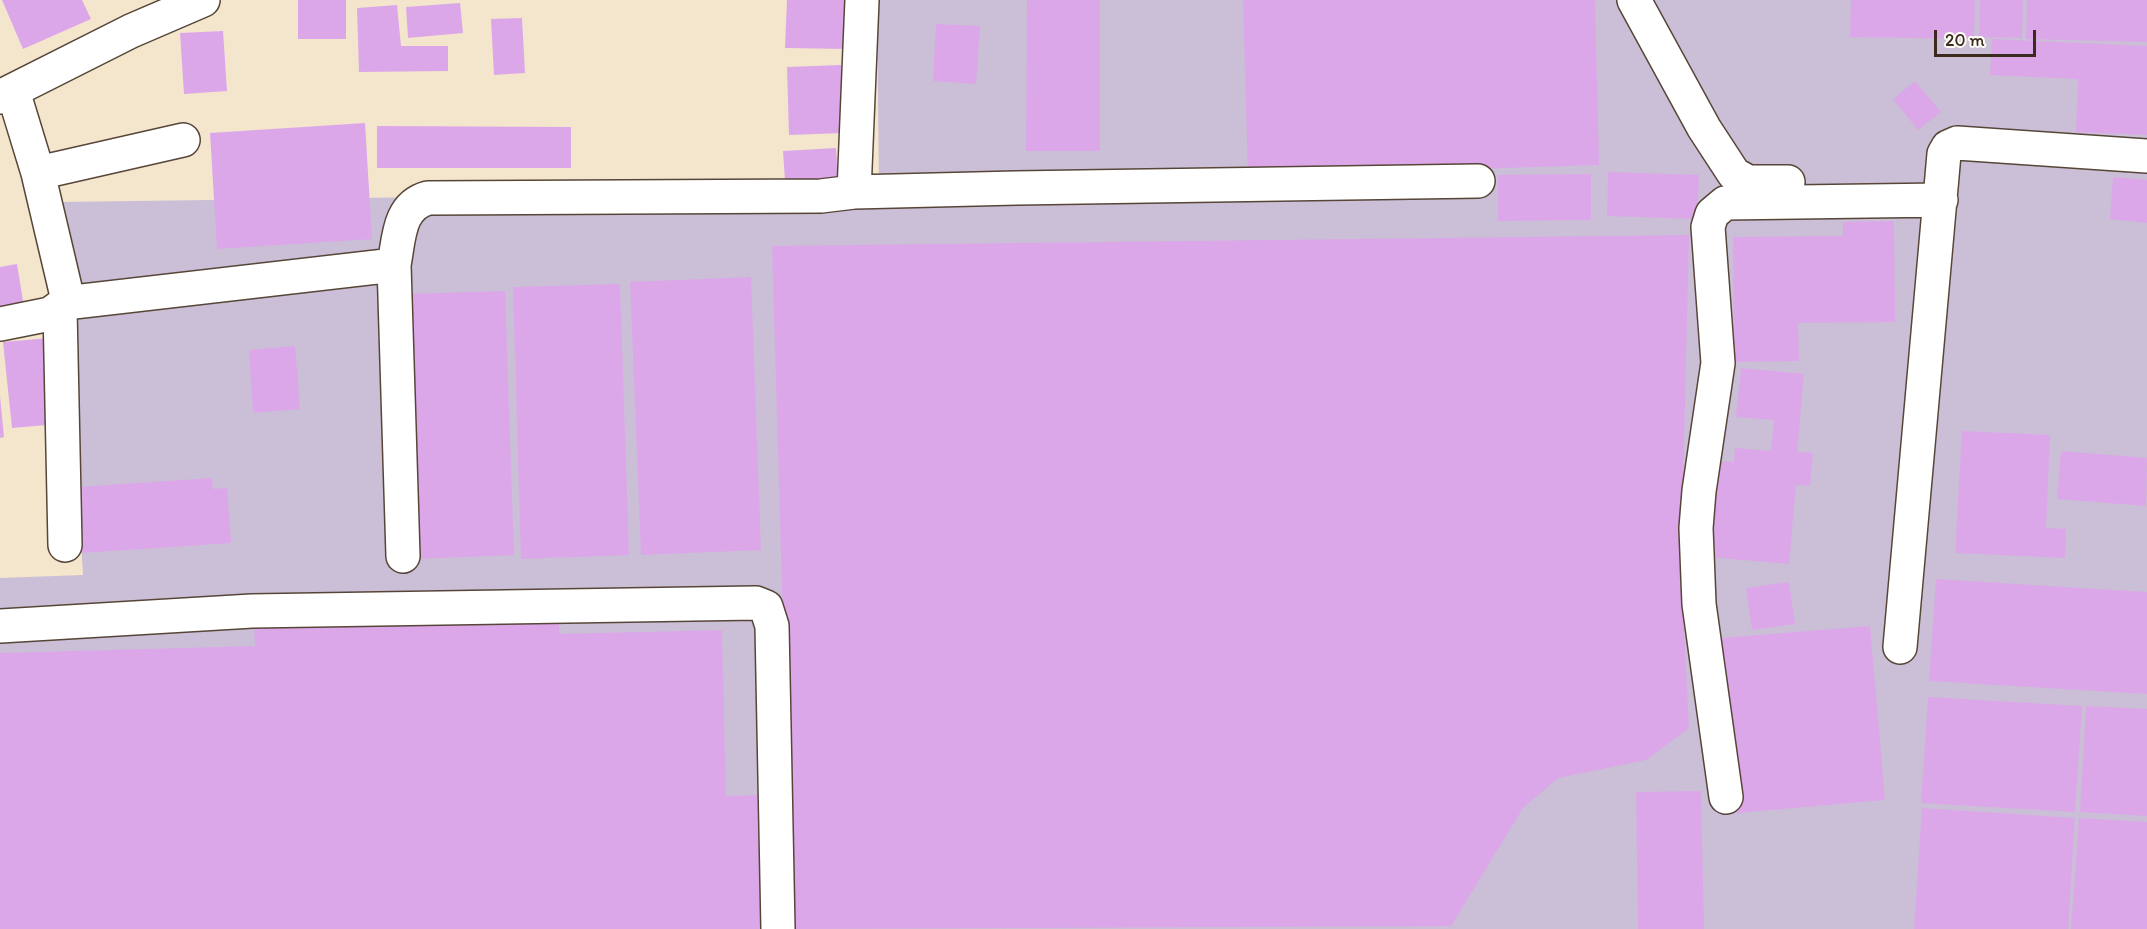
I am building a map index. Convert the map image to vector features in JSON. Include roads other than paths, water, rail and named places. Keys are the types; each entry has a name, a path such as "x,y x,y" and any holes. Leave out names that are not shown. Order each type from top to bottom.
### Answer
{"street":[{"path":"65,545 63,306 66,288 38,173 7,94 131,30 203,0"},
{"path":"854,192 862,0"},
{"path":"1634,0 1704,128 1734,174 1748,182 1942,191"},
{"path":"38,173 183,140"},
{"path":"1900,647 1944,154 1948,147 1957,143 2147,156"},
{"path":"403,556 394,265 406,211 419,201 428,198 821,196 854,192 1478,181"},
{"path":"1726,797 1699,604 1696,528 1699,491 1719,363 1708,226 1712,214 1725,203 1942,191"},
{"path":"0,324 63,306 394,265"},
{"path":"0,626 252,611 756,603 766,607 772,626 778,929"}]}
